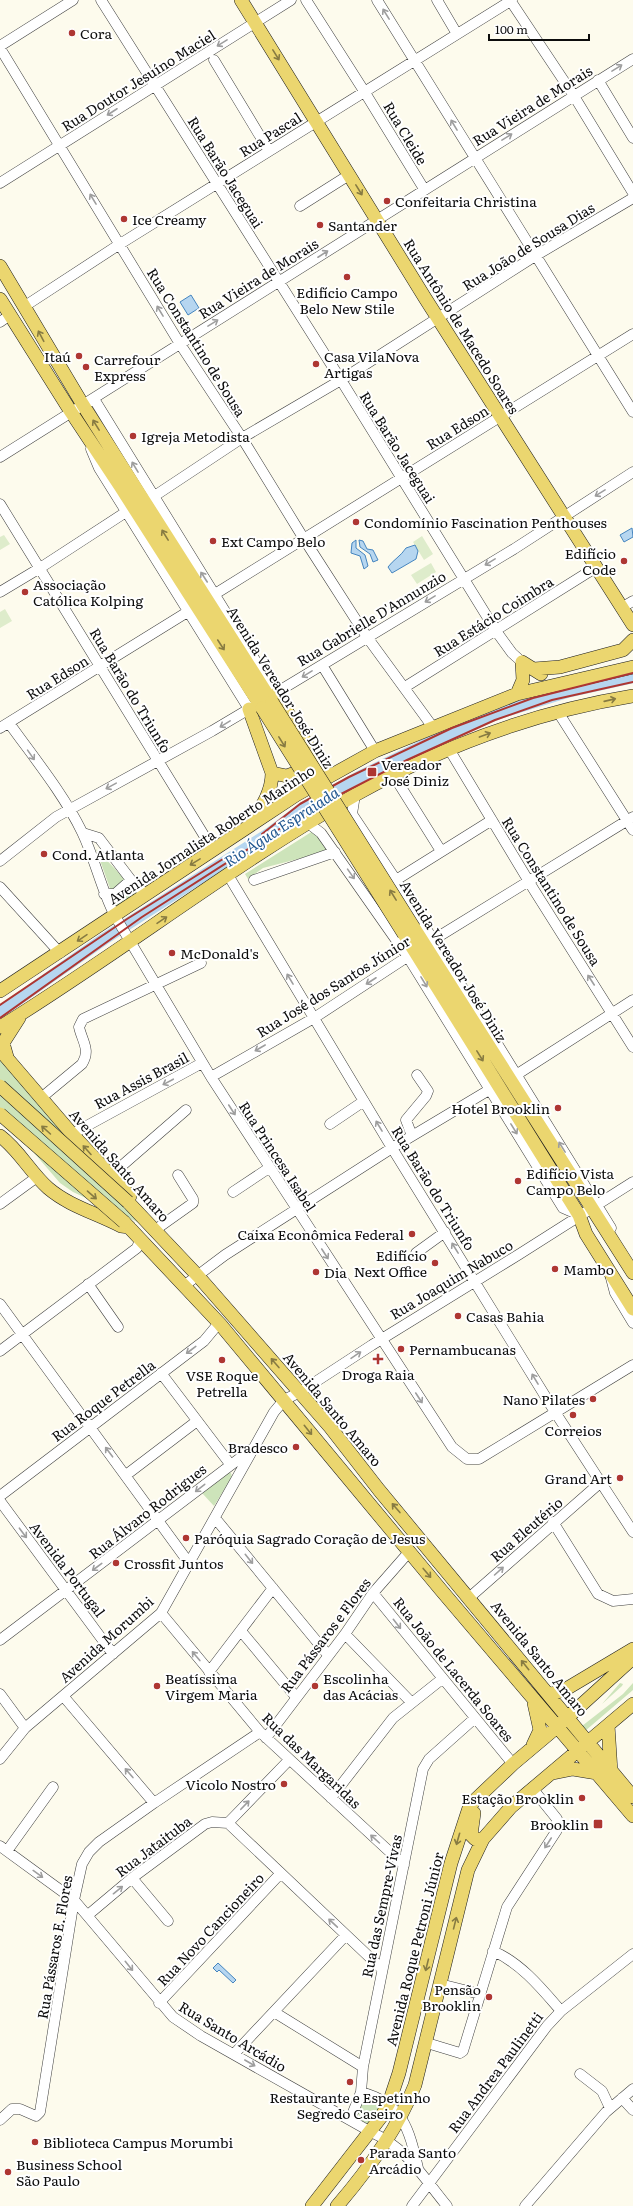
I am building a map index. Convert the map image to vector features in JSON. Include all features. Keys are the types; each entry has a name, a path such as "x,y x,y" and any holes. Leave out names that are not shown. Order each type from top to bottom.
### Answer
{"main road":[{"name":"Rua Antônio de Macedo Soares","path":"241,0 438,318 633,626"},
{"name":"Avenida Vereador José Diniz","path":"0,266 88,402 264,702"},
{"name":"Avenida Vereador José Diniz","path":"0,299 5,318 71,412 264,702 409,931 594,1206 633,1273"},
{"path":"534,669 560,667 623,650 633,640"},
{"path":"628,668 633,658"},
{"path":"522,662 556,684"},
{"path":"517,694 523,680 522,662"},
{"name":"Avenida Jornalista Roberto Marinho","path":"0,992 115,917 250,825 329,775 375,751 432,726 517,694 628,668"},
{"path":"0,1028 228,875 308,823 355,795 449,749 485,734 558,712 633,696"},
{"path":"264,702 316,759 322,769 329,775"},
{"path":"250,825 267,797 272,782 264,702"},
{"path":"272,773 287,776 294,774 313,765 316,759"},
{"name":"Avenida Vereador José Diniz","path":"421,949 579,1216 586,1234 633,1309"},
{"path":"2,1055 4,1040 24,1013"},
{"name":"Avenida Santo Amaro","path":"2,1055 135,1202 138,1212 198,1276 300,1392 470,1597 568,1717 597,1773 633,1816"},
{"path":"0,1086 138,1212"},
{"name":"Avenida Santo Amaro","path":"0,1114 127,1225 142,1245 185,1285 284,1400 409,1552 557,1727 583,1747 611,1772 633,1797"},
{"path":"0,1136 20,1155 37,1177 66,1202 120,1226 127,1225"},
{"path":"550,1695 566,1689 594,1673 632,1656"},
{"name":"Avenida Roque Petroni Júnior","path":"312,2206 371,2132 389,2103 400,2073 463,1820 471,1804 513,1764 568,1717 632,1656"},
{"path":"531,1695 540,1730 531,1749"},
{"path":"337,2206 388,2140 401,2117 415,2085 427,2043 468,1870 483,1839 511,1807 532,1788 633,1704"},
{"path":"608,1725 611,1772"},
{"path":"550,1774 573,1769 597,1773"},
{"path":"482,1793 472,1817 470,1830 473,1838 483,1839"}],"street":[{"path":"0,46 73,0"},
{"name":"Rua Barão Jaceguai","path":"101,0 341,380 496,631 512,653 522,662"},
{"name":"Rua Doutor Jesuíno Maciel","path":"0,183 291,0"},
{"name":"Rua Cleide","path":"306,0 424,189"},
{"path":"377,0 633,412"},
{"path":"437,0 457,34"},
{"path":"511,0 574,96 633,194"},
{"name":"Rua Pascal","path":"25,306 120,244 511,0"},
{"name":"Rua Constantino de Sousa","path":"0,46 180,344 242,438 366,637 405,687 432,726"},
{"name":"Rua Vieira de Morais","path":"0,457 633,59"},
{"path":"214,60 269,151"},
{"path":"598,80 633,138"},
{"path":"300,206 349,175"},
{"name":"Rua João de Sousa Dias","path":"153,497 242,438 341,380 535,256 633,198"},
{"name":"Rua Edson","path":"215,594 633,334"},
{"name":"Avenida Vereador José Diniz","path":"88,402 153,497 215,594 264,702"},
{"name":"Avenida Vereador José Diniz","path":"87,438 99,468 189,611 264,702"},
{"name":"Rua Gabrielle D'Annunzio","path":"0,861 56,817 264,702 366,637 464,579 633,472"},
{"name":"Rua Barão do Triunfo","path":"0,504 213,850"},
{"path":"0,592 126,512"},
{"name":"Rua Estácio Coimbra","path":"405,687 595,568"},
{"path":"621,608 633,601"},
{"name":"Rua Edson","path":"2,726 189,611"},
{"path":"322,665 375,751"},
{"path":"558,712 630,819 633,830"},
{"name":"Rua Princesa Isabel","path":"2,726 70,810 83,833 104,894 115,917 156,983 202,1063 296,1210 452,1447 467,1459 479,1459 555,1412"},
{"name":"Rua Constantino de Sousa","path":"449,749 529,882 633,1047"},
{"path":"394,776 441,852"},
{"path":"321,833 352,814 355,795"},
{"name":"Avenida Vereador José Diniz","path":"352,814 396,880 421,949 489,1090 563,1208 579,1216"},
{"name":"Rua José dos Santos Júnior","path":"211,1077 314,1018 421,949 630,819"},
{"path":"396,880 492,820"},
{"name":"Avenida Vereador José Diniz","path":"308,823 321,833 335,852 421,949 516,1074 594,1206"},
{"path":"83,833 99,838 130,880 146,895"},
{"path":"254,880 335,852"},
{"name":"Rua Barão do Triunfo","path":"228,875 392,1148 476,1281 555,1412 633,1532"},
{"path":"104,894 116,894 130,880"},
{"path":"0,887 60,953"},
{"path":"41,1098 82,1064 86,1058 86,1045 79,1025 85,1017 201,963"},
{"path":"516,1074 633,1000"},
{"name":"Rua Assis Brasil","path":"72,1134 202,1063"},
{"path":"412,1136 406,1120 426,1096 428,1091 417,1075"},
{"path":"185,1285 225,1255 392,1148 489,1090"},
{"path":"330,1124 364,1101"},
{"path":"110,1176 186,1110"},
{"path":"233,1192 269,1168"},
{"path":"155,1230 193,1203 193,1199 178,1175"},
{"path":"0,1204 37,1177"},
{"name":"Rua Joaquim Nabuco","path":"284,1400 300,1392 381,1339 633,1182"},
{"path":"416,1253 445,1232"},
{"path":"0,1350 142,1245"},
{"name":"Avenida Vereador José Diniz","path":"611,1274 615,1292 633,1323"},
{"path":"88,1284 118,1327"},
{"path":"0,1304 23,1333 89,1427 126,1475 189,1563"},
{"name":"Rua Roque Petrella","path":"0,1496 208,1338 219,1323"},
{"path":"555,1412 633,1364"},
{"path":"161,1373 230,1464"},
{"name":"Avenida Morumbi","path":"0,1759 25,1728 64,1697 160,1613 216,1518 274,1412 284,1400"},
{"path":"126,1475 197,1421"},
{"name":"Rua Álvaro Rodrigues","path":"0,1640 158,1521 230,1464 254,1448"},
{"path":"219,1473 231,1472 236,1480"},
{"name":"Rua Eleutério","path":"470,1597 553,1522 601,1482"},
{"name":"Avenida Portugal","path":"0,1502 67,1590 113,1654"},
{"path":"216,1518 328,1655"},
{"path":"553,1522 598,1594 613,1601 633,1599"},
{"name":"Rua Pássaros e Flores","path":"263,1735 296,1697 345,1634 373,1593 409,1552"},
{"path":"209,1672 273,1588"},
{"name":"Rua João de Lacerda Soares","path":"373,1593 513,1764"},
{"name":"Rua das Margaridas","path":"160,1613 263,1735 404,1865"},
{"path":"241,1631 296,1697"},
{"path":"345,1634 411,1702"},
{"path":"331,1798 393,1718 411,1702 442,1679"},
{"path":"0,1694 25,1728"},
{"path":"64,1697 154,1803"},
{"name":"Rua das Sempre-Vivas","path":"350,2120 361,2092 363,2068 382,1969 424,1765 429,1758 475,1718"},
{"name":"Rua Pássaros E. Flores","path":"0,2120 12,2109 20,2109 36,2116 40,2112 74,1900 82,1864 89,1852 99,1842 154,1803 263,1735"},
{"path":"289,1760 228,1823 280,1874 382,1969"},
{"path":"3,1849 53,1787"},
{"path":"427,2043 460,2053 463,2051 493,1951 510,1901 558,1825 557,1819 532,1788"},
{"name":"Rua Jataituba","path":"88,1915 132,1878 205,1824 212,1822 228,1823"},
{"name":"Rua Santo Arcádio","path":"3,1849 74,1900 88,1915 159,2003 173,2017 234,2054 371,2132 388,2140 418,2170 447,2206"},
{"name":"Rua Novo Cancioneiro","path":"159,2003 280,1874"},
{"path":"132,1878 168,1921"},
{"path":"234,2054 346,1935"},
{"path":"493,1951 504,1956 519,1967 561,2012"},
{"name":"Rua Andrea Paulinetti","path":"412,2206 547,2026 561,2012 633,1954"},
{"path":"440,1984 480,1994"},
{"path":"274,2012 363,2068"},
{"path":"580,2074 602,2091 610,2108"},
{"path":"525,2206 610,2108 633,2088"},
{"path":"361,2092 378,2097 389,2103 401,2117 411,2137 418,2170"},
{"path":"622,2098 633,2110"}],"green space":[{"path":"4,535 10,544 0,550 0,537"},
{"path":"422,536 433,554 424,560 413,542"},
{"path":"431,563 436,572 417,584 411,575"},
{"path":"5,609 12,621 0,628 0,612"},
{"path":"313,831 328,846 325,852 263,868 248,879 245,874"},
{"path":"96,849 138,893 117,908"},
{"path":"2,1060 144,1225 73,1192 60,1183 22,1139 0,1122 0,1061"},
{"path":"228,1472 231,1473 232,1477 214,1506 202,1493"},
{"path":"620,1683 623,1684 622,1686 602,1704"},
{"path":"633,1683 633,1690 585,1731 582,1726 623,1694"},
{"path":"368,2097 382,2104 370,2125 362,2121 356,2110 360,2101"}],"water":[{"path":"191,295 199,308 188,315 180,302"},
{"path":"632,528 633,537 624,542 620,535"},
{"path":"356,540 356,548 365,555 368,566 364,569 360,556 351,553 352,543"},
{"path":"359,540 363,541 367,549 373,550 378,560 373,562 370,554 360,547"},
{"path":"415,545 418,551 416,559 392,573 388,567 406,548"},
{"path":"218,1963 236,1980 233,1983 219,1970 217,1972 213,1968"}],"waterway":[{"name":"Rio Água Espraiada","path":"0,1012 104,939 270,833 303,808 359,777 433,741 499,713 567,692 633,677"}],"railway":[{"path":"262,834 300,804 349,777 452,728 533,698 633,673"},
{"path":"0,1018 142,917 306,812 407,760 495,720 552,700 633,682"},
{"path":"0,1005 127,919 223,859"}],"place":[{"name":"Cora","path":"72,33"},
{"name":"Confeitaria Christina","path":"387,201"},
{"name":"Ice Creamy","path":"124,219"},
{"name":"Santander","path":"320,225"},
{"name":"Edifício Campo Belo New Stile","path":"347,277"},
{"name":"Itaú","path":"79,356"},
{"name":"Casa VilaNova Artigas","path":"316,364"},
{"name":"Carrefour Express","path":"86,367"},
{"name":"Igreja Metodista","path":"133,436"},
{"name":"Condomínio Fascination Penthouses","path":"356,522"},
{"name":"Ext Campo Belo","path":"213,541"},
{"name":"Edifício Code","path":"624,561"},
{"name":"Associação Católica Kolping","path":"25,592"},
{"name":"Vereador José Diniz","path":"372,772"},
{"name":"Cond. Atlanta","path":"44,854"},
{"name":"McDonald's","path":"172,953"},
{"name":"Hotel Brooklin","path":"558,1108"},
{"name":"Edifício Vista Campo Belo","path":"518,1181"},
{"name":"Caixa Econômica Federal","path":"412,1234"},
{"name":"Edifício Next Office","path":"435,1263"},
{"name":"Mambo","path":"555,1269"},
{"name":"Dia","path":"316,1272"},
{"name":"Casas Bahia","path":"458,1316"},
{"name":"Pernambucanas","path":"401,1349"},
{"name":"Droga Raia","path":"378,1359"},
{"name":"VSE Roque Petrella","path":"222,1360"},
{"name":"Nano Pilates","path":"593,1399"},
{"name":"Correios","path":"573,1415"},
{"name":"Bradesco","path":"296,1447"},
{"name":"Grand Art","path":"620,1478"},
{"name":"Paróquia Sagrado Coração de Jesus","path":"186,1538"},
{"name":"Crossfit Juntos","path":"116,1563"},
{"name":"Beatíssima Virgem Maria","path":"157,1686"},
{"name":"Escolinha das Acácias","path":"315,1686"},
{"name":"Vicolo Nostro","path":"284,1784"},
{"name":"Estação Brooklin","path":"582,1798"},
{"name":"Brooklin","path":"598,1824"},
{"name":"Pensão Brooklin","path":"489,1997"},
{"name":"Restaurante e Espetinho Segredo Caseiro","path":"350,2082"},
{"name":"Biblioteca Campus Morumbi","path":"35,2142"},
{"name":"Parada Santo Arcádio","path":"361,2160"},
{"name":"Business School São Paulo","path":"8,2172"}]}
